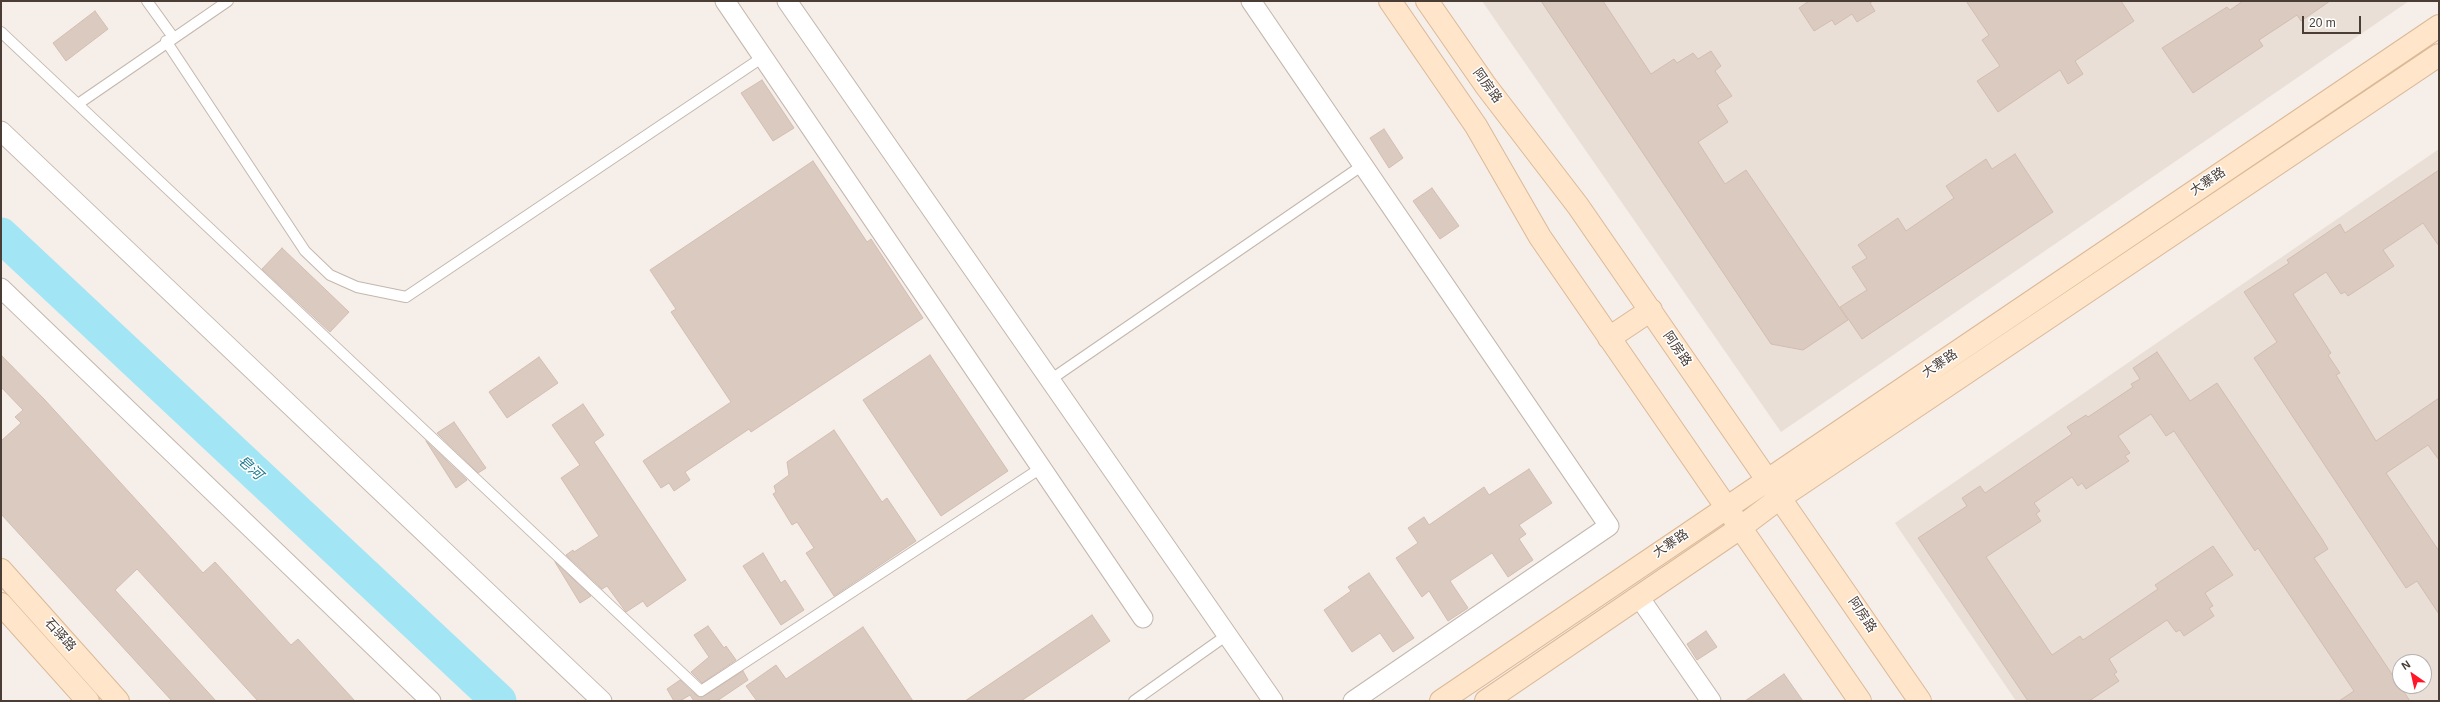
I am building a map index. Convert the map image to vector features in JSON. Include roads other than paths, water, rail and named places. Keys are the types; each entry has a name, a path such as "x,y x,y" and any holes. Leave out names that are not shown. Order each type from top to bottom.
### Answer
{"main road":[{"path":"1390,1 1476,126 1540,237 1860,701"},
{"name":"阿房路","path":"1427,1 1486,86 1578,206 1781,497 1920,701"},
{"name":"大寨路","path":"1441,701 1725,507 2439,26"},
{"name":"大寨路","path":"1486,701 1740,528 1781,497 2439,54"},
{"path":"1609,338 1651,310"},
{"name":"石驿路","path":"1,570 118,701"},
{"name":"石驿路","path":"1,604 88,701"}],"street":[{"path":"725,1 1143,618"},
{"path":"787,1 1273,701"},
{"path":"1251,1 1609,526 1353,701"},
{"path":"1,131 602,701"},
{"path":"1,288 431,701"},
{"path":"1639,597 1710,701"}],"lane":[{"path":"147,1 169,40 305,251 330,275 356,287 406,297 763,56"},
{"path":"78,104 169,40 228,1"},
{"path":"1,32 701,691 1041,468"},
{"path":"1050,380 1363,165"},
{"path":"1134,701 1228,635"}],"waterway":[{"name":"皂河","path":"1,235 499,701"}]}
